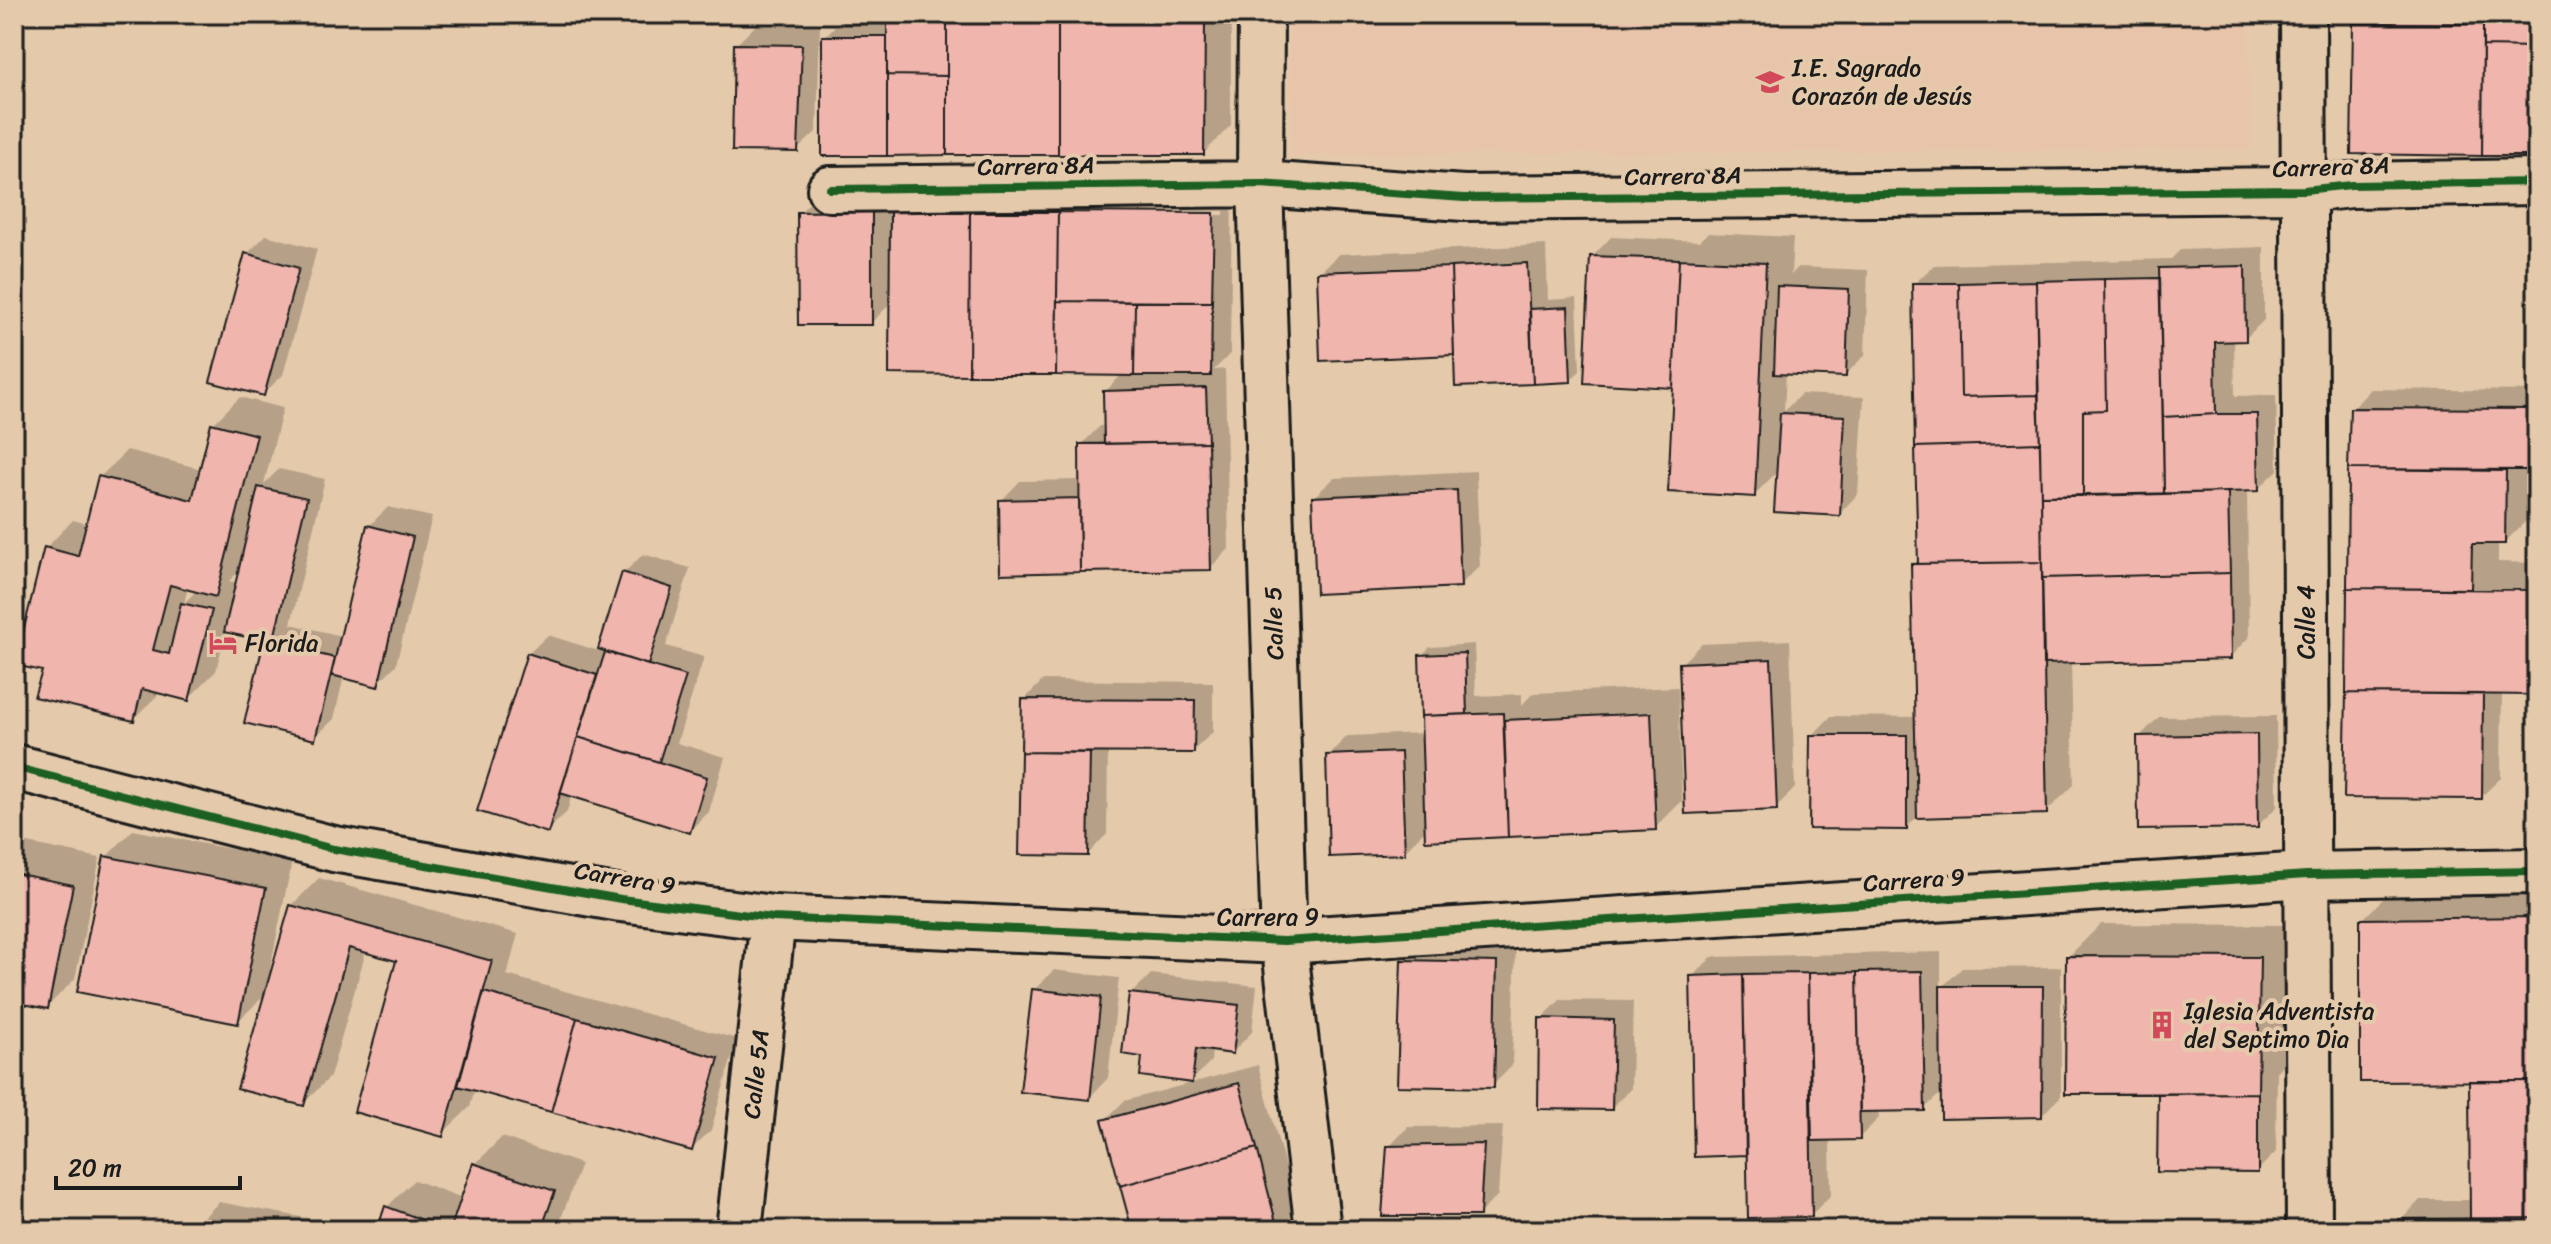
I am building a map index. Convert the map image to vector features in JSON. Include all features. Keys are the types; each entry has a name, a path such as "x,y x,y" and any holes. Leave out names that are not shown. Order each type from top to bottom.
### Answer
{"street":[{"name":"Calle 5","path":"1261,14 1260,184 1284,941 1318,1230"},
{"name":"Calle 4","path":"2303,14 2309,1230"},
{"name":"Carrera 8A","path":"830,189 1260,184 1464,198 2304,190 2351,185 2537,182"},
{"name":"Carrera 9","path":"14,767 334,849 621,899 773,918 1284,941 2307,875 2537,871"},
{"name":"Calle 5A","path":"739,1230 773,918"}],"shaded area":[{"name":"I.E. Sagrado Corazón de Jesús","path":"1289,14 2248,14 2251,149 1292,155"}],"building":[{"path":"724,14 800,14 799,20 724,18"},
{"path":"887,14 947,14 947,76 887,75"},
{"path":"947,14 983,14 983,23 1058,23 1058,155 947,155"},
{"path":"2353,14 2537,14 2537,47 2483,46 2483,24 2353,23"},
{"path":"1205,21 1204,155 1058,155 1058,23"},
{"path":"2353,23 2483,24 2482,156 2351,154"},
{"path":"822,36 887,36 887,156 822,156"},
{"path":"734,44 802,45 798,152 732,151"},
{"path":"2483,46 2537,47 2537,156 2482,156"},
{"path":"887,75 947,76 947,155 887,156"},
{"path":"872,211 872,325 798,325 797,212"},
{"path":"890,212 970,212 969,375 889,374"},
{"path":"970,212 1058,212 1056,375 969,375"},
{"path":"1058,212 1214,213 1212,302 1057,301"},
{"path":"245,253 299,268 264,396 210,382"},
{"path":"1590,256 1679,259 1673,388 1584,383"},
{"path":"1679,259 1766,263 1755,497 1668,492"},
{"path":"1527,263 1533,384 1455,387 1451,267"},
{"path":"2245,266 2246,341 2215,342 2216,414 2163,417 2159,268"},
{"path":"1451,267 1454,355 1320,361 1317,272"},
{"path":"2160,278 2164,494 2083,496 2083,411 2106,410 2104,279"},
{"path":"2104,279 2106,410 2083,411 2083,496 2041,496 2036,281"},
{"path":"2036,281 2038,395 1961,397 1959,283"},
{"path":"1912,283 1959,283 1961,397 2038,395 2040,443 1915,447"},
{"path":"1777,286 1849,289 1846,377 1774,374"},
{"path":"1057,301 1135,302 1134,376 1056,375"},
{"path":"1135,302 1212,302 1211,376 1134,376"},
{"path":"1568,307 1571,382 1533,384 1530,309"},
{"path":"1206,388 1208,442 1104,444 1103,391"},
{"path":"2350,408 2530,409 2529,470 2348,469"},
{"path":"1780,413 1845,416 1840,516 1774,512"},
{"path":"2257,414 2259,491 2164,494 2163,417"},
{"path":"211,423 257,435 216,597 170,585 153,650 169,654 181,603 212,610 189,701 142,689 134,721 34,697 42,671 15,665 44,547 78,556 98,476 192,500"},
{"path":"1208,442 1211,570 1080,572 1079,444"},
{"path":"2040,443 2042,562 1918,564 1915,447"},
{"path":"2348,469 2506,471 2505,544 2472,544 2471,589 2347,588"},
{"path":"2534,479 2537,479 2537,556 2535,556"},
{"path":"258,487 307,498 273,643 224,632"},
{"path":"1457,490 1461,587 1316,594 1312,497"},
{"path":"2228,492 2230,573 2042,578 2041,496"},
{"path":"1079,498 1080,572 1000,574 999,500"},
{"path":"367,525 413,537 378,687 331,675"},
{"path":"2042,562 2047,814 1917,818 1911,564"},
{"path":"622,572 672,588 648,665 598,649"},
{"path":"2230,573 2231,659 2043,664 2042,578"},
{"path":"2347,588 2537,590 2537,695 2346,693"},
{"path":"264,641 335,658 315,740 244,723"},
{"path":"605,652 686,676 659,762 578,737"},
{"path":"527,653 597,675 548,833 477,811"},
{"path":"1465,653 1467,714 1421,716 1419,655"},
{"path":"1771,659 1777,810 1685,814 1679,663"},
{"path":"2346,693 2483,694 2482,799 2344,798"},
{"path":"1022,699 1195,700 1194,753 1021,752"},
{"path":"1503,713 1508,837 1425,841 1421,716"},
{"path":"1651,713 1656,830 1508,837 1504,720"},
{"path":"2257,734 2258,828 2138,830 2137,736"},
{"path":"1810,735 1907,735 1907,830 1809,829"},
{"path":"578,737 707,777 690,833 560,793"},
{"path":"1021,752 1090,753 1088,856 1019,855"},
{"path":"1401,752 1405,854 1329,857 1326,755"},
{"path":"104,856 266,888 238,1024 77,992"},
{"path":"14,873 73,885 48,1009 14,1002"},
{"path":"290,905 492,961 443,1137 354,1112 396,961 349,948 304,1106 237,1089"},
{"path":"2537,917 2537,1081 2360,1082 2360,919"},
{"name":"Iglesia Adventista del Septimo Dia","path":"2066,956 2260,957 2258,1093 2065,1094"},
{"path":"1401,960 1497,962 1494,1088 1397,1086"},
{"path":"1922,971 1925,1111 1860,1112 1857,972"},
{"path":"1857,972 1860,1140 1812,1141 1808,973"},
{"path":"1808,973 1812,1217 1748,1218 1743,974"},
{"path":"1743,974 1746,1155 1694,1157 1690,976"},
{"path":"1940,986 2043,986 2042,1117 1941,1119"},
{"path":"1032,989 1101,997 1090,1100 1020,1092"},
{"path":"484,992 577,1018 551,1112 458,1086"},
{"path":"1129,993 1239,1005 1233,1054 1196,1049 1192,1083 1140,1076 1142,1057 1122,1054"},
{"path":"577,1018 719,1058 692,1151 551,1112"},
{"path":"1539,1018 1614,1020 1612,1110 1538,1109"},
{"path":"2469,1081 2537,1081 2537,1218 2470,1219"},
{"path":"1239,1083 1257,1148 1120,1186 1102,1120"},
{"path":"2258,1093 2258,1173 2157,1172 2158,1094"},
{"path":"1484,1144 1480,1216 1382,1216 1387,1146"},
{"path":"1257,1148 1278,1230 1132,1230 1120,1186"},
{"path":"473,1163 555,1191 541,1230 450,1230"},
{"path":"385,1206 450,1230 377,1230"},
{"path":"2537,1218 2537,1230 2399,1230 2399,1219"},
{"path":"198,1220 251,1230 196,1230"}],"cycle path":[{"path":"830,189 1260,184 1464,198 2304,190 2351,185 2537,182"},
{"path":"14,767 334,849 621,899 773,918 1284,941 2307,875 2537,871"}],"place":[{"name":"I.E. Sagrado Corazón de Jesús","path":"1770,82"},
{"name":"Florida","path":"223,643"},
{"name":"Iglesia Adventista del Septimo Dia","path":"2162,1025"}]}
